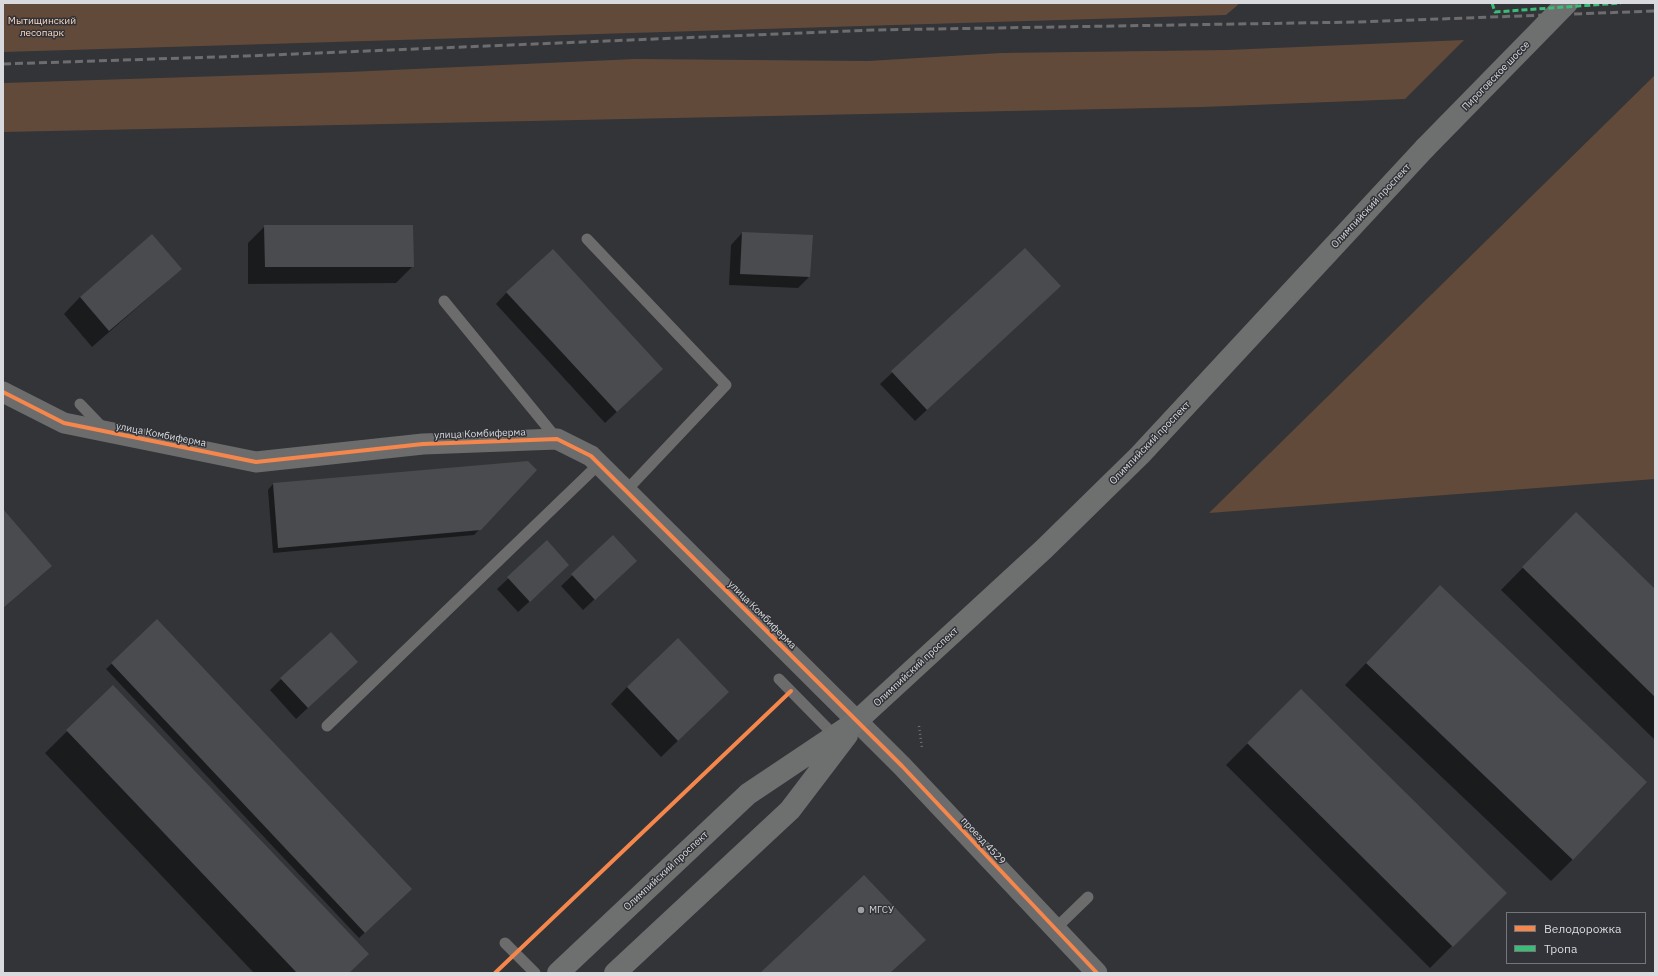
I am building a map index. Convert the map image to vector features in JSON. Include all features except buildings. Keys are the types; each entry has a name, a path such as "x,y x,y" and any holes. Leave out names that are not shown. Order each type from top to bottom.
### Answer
{"main road":[{"name":"Пироговское шоссе","path":"1425,148 1567,3"},
{"name":"Олимпийский проспект","path":"558,973 748,794 858,721 1044,549 1140,455 1425,148"},
{"name":"Олимпийский проспект","path":"615,973 790,810 858,721"}],"street":[{"name":"улица Комбиферма","path":"3,392 64,424 256,462 423,444 557,439 590,456 599,464 623,494 858,721"},
{"name":"проезд 4529","path":"858,721 1097,973"}],"lane":[{"path":"587,239 726,385 623,494"},
{"path":"444,301 557,439"},
{"path":"80,404 106,432"},
{"path":"327,726 599,464"},
{"path":"779,680 835,736"},
{"path":"1055,929 1088,897"},
{"path":"505,943 535,973"}],"path":[{"path":"919,726 922,748"}],"green space":[{"name":"Мытищинский лесопарк","path":"3,3 1240,3 1226,15 3,52"},
{"path":"1464,40 1405,99 1202,107 3,132 3,83 348,72 635,59 868,61 1001,53 1227,50"},
{"path":"1655,75 1655,479 1209,513"}],"railway":[{"path":"3,64 246,56 872,30 1358,22 1655,11"}],"marked path":[{"path":"1492,3 1495,12 1621,3"}],"cycle path":[{"path":"3,392 64,423 256,462 423,444 557,439 591,456 902,766 1097,973"},
{"path":"495,973 791,691"}],"place":[{"name":"МГСУ","path":"861,910"}]}
